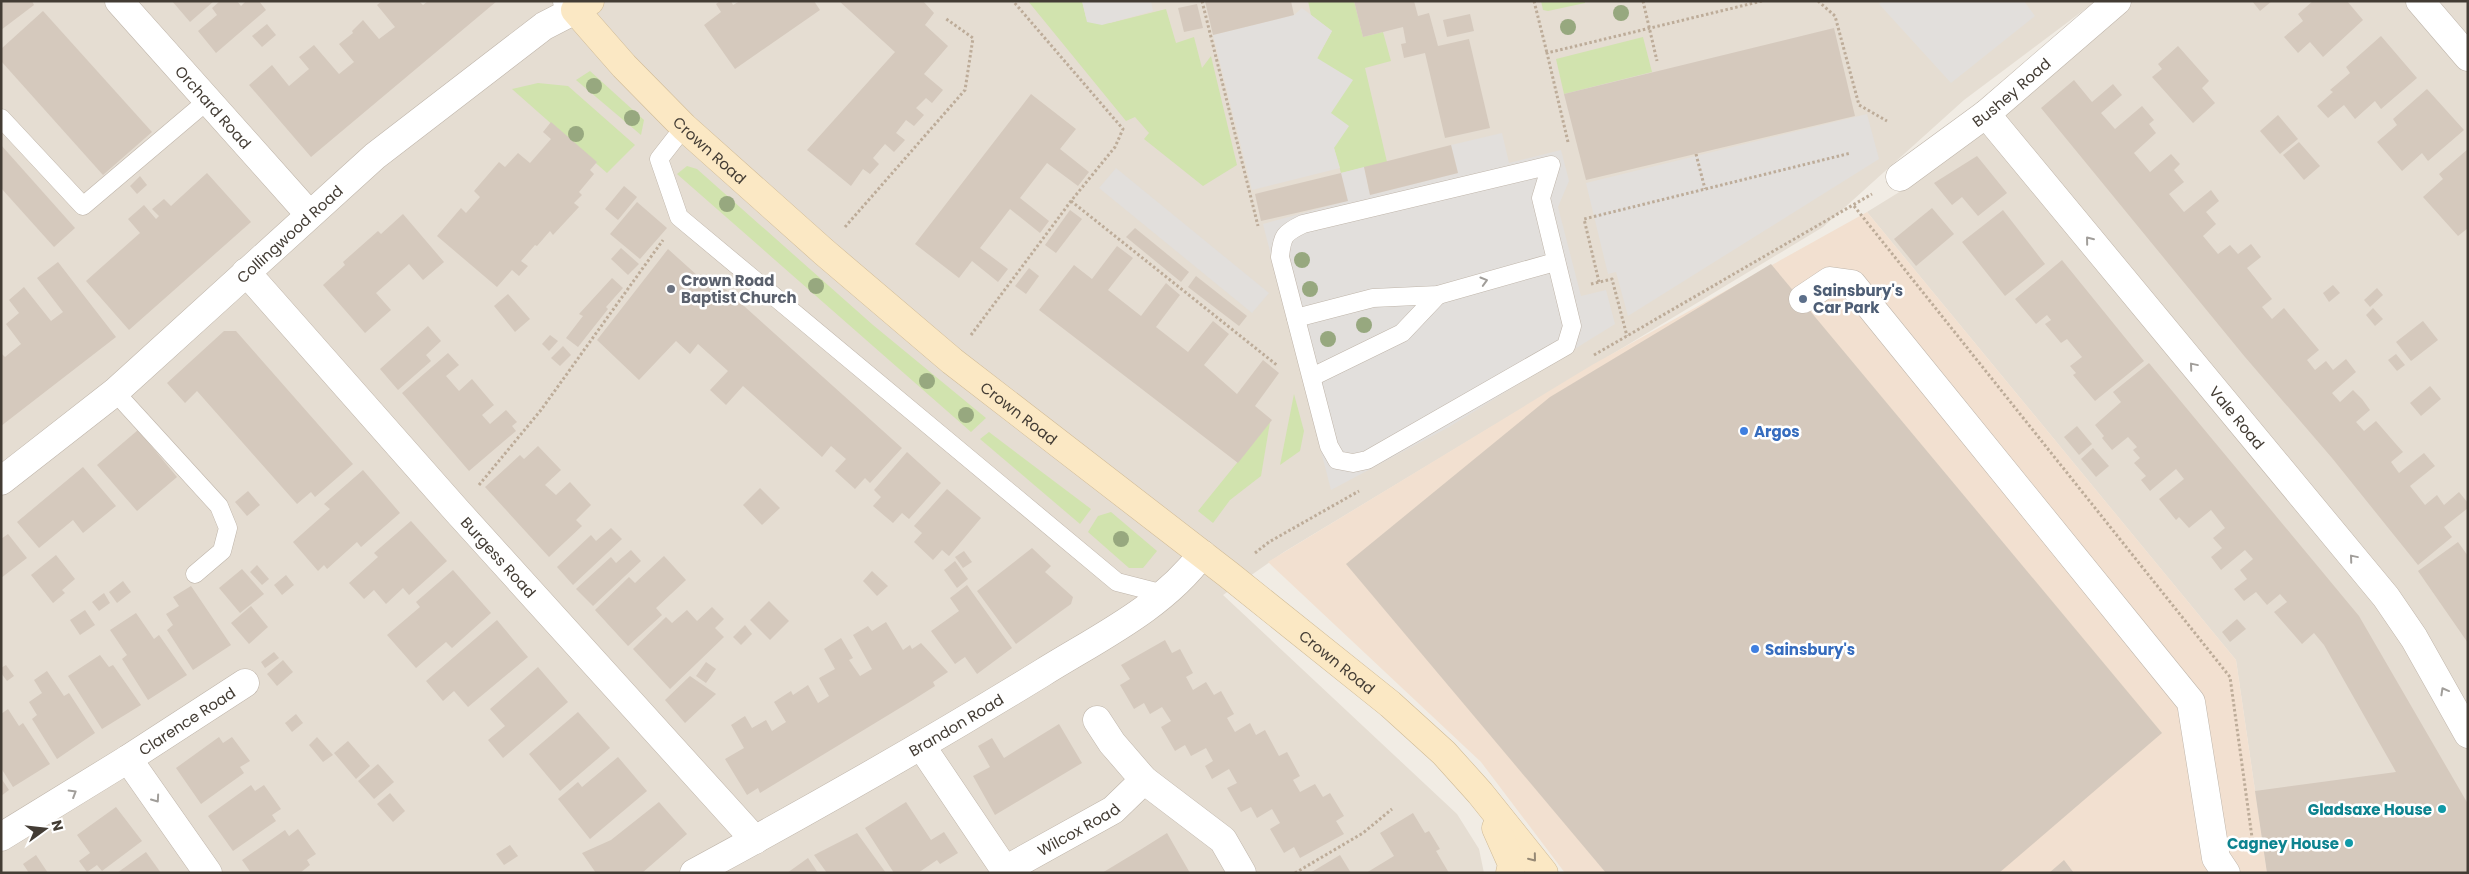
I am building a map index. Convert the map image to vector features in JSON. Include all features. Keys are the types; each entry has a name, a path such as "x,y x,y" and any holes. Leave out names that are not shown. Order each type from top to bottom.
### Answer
{"street":[{"name":"Orchard Road","path":"119,1 309,214"},
{"name":"Bushey Road","path":"1900,177 1986,114 2117,1"},
{"path":"2420,1 2468,57"},
{"name":"Crown Road","path":"577,4 624,66 684,127 824,252 952,361 1202,554 1390,704 1444,753 1480,793 1544,873"},
{"name":"Collingwood Road","path":"1,481 114,392 375,156 520,44 577,4"},
{"name":"Vale Road","path":"1986,114 2386,597 2414,638 2468,734"},
{"name":"Burgess Road","path":"246,272 457,512 755,840"},
{"path":"1803,299 1830,281 1852,284 2192,702 2216,858 2226,873"},
{"name":"Brandon Road","path":"694,873 922,747 1142,611 1187,573 1202,554"},
{"name":"Clarence Road","path":"1,837 128,760 244,683"},
{"path":"1097,720 1112,744 1144,780 1222,840 1242,873"},
{"name":"Wilcox Road","path":"922,747 1006,871 1113,810 1144,780"},
{"name":"Clarence Road","path":"128,760 208,873"},
{"name":"Crown Road","path":"1480,793 1512,864 1510,873"}],"lane":[{"path":"1,118 82,206 208,100"},
{"path":"684,127 659,159 679,217 1117,582 1164,594"},
{"path":"1551,165 1541,198 1555,262 1572,326 1566,346 1367,460 1353,463 1338,460 1328,446 1280,257 1282,242 1288,231 1303,224 1551,165"},
{"path":"1296,318 1373,298 1438,295 1555,262"},
{"path":"1312,377 1402,333 1438,295"},
{"path":"114,392 219,506 228,528 222,550 195,574"}],"path":[{"path":"952,361 1071,201 1115,147 1123,128 1013,1"},
{"path":"1202,1 1259,228"},
{"path":"1534,1 1569,146"},
{"path":"1643,1 1657,62"},
{"path":"1547,53 1762,1"},
{"path":"1818,1 1836,16 1858,105 1887,121"},
{"path":"824,252 965,90 973,38 945,18"},
{"path":"1599,282 1584,219 1851,153"},
{"path":"1696,154 1705,188"},
{"path":"1071,201 1280,368 1312,377"},
{"path":"457,512 541,410 679,217"},
{"path":"1584,286 1612,279 1627,336"},
{"path":"1295,873 1363,833 1392,809"}],"shaded area":[{"path":"1,1 2096,1 1964,100 1823,227 1284,552 1223,595 1457,814 1479,849 1484,873 1,873"},
{"path":"1082,1 1151,1 1153,11 1102,25 1087,22"},
{"path":"1883,1 2024,1 2035,16 1951,83 1879,4"},
{"path":"2117,1 2468,1 2468,873 2267,873 2236,660 1867,212 1901,191 1900,177"},
{"path":"1302,8 1332,31 1317,58 1353,80 1331,113 1349,126 1334,148 1340,168 1252,190 1213,35 1294,15"},
{"path":"1867,114 1879,159 1628,316 1616,272 1608,274 1586,183"},
{"path":"1502,133 1509,163 1561,150 1569,181 1558,207 1581,296 1606,290 1615,324 1449,427 1331,490 1263,224 1347,201 1341,173 1364,167 1370,195 1458,173 1451,145"},
{"path":"1116,168 1269,293 1252,313 1099,188"},
{"name":"Sainsbury's","path":"1867,212 2236,660 2267,873 1565,873 1481,762 1268,562 1592,365"}],"green space":[{"path":"1028,1 1082,1 1086,17 1088,14 1110,23 1166,9 1176,43 1194,37 1202,68 1211,56 1237,165 1203,186 1144,139 1149,133 1135,117 1126,121"},
{"path":"1308,1 1354,1 1363,37 1383,32 1391,61 1365,68 1387,162 1341,173 1334,148 1331,114 1317,59 1332,31 1311,15"},
{"path":"1541,1 1585,1 1585,3 1548,11 1543,10"},
{"path":"1643,37 1652,72 1564,94 1556,59"},
{"path":"590,71 644,120 641,135 576,80"},
{"path":"538,83 568,86 635,145 607,173 512,89"},
{"path":"687,166 697,169 873,325 986,418 971,432 677,174"},
{"path":"1294,394 1304,431 1300,451 1280,465"},
{"path":"1270,422 1261,476 1230,500 1213,523 1198,511"},
{"path":"989,432 1091,509 1080,524 980,439"},
{"path":"1111,512 1157,551 1143,568 1129,568 1088,532 1098,516"}],"building":[{"path":"1,1 32,1 34,5 1,30"},
{"path":"172,1 214,1 190,22"},
{"path":"220,1 237,1 241,6 246,1 259,1 266,10 216,53 198,31 217,15 212,8"},
{"path":"382,1 419,1 423,5 428,1 497,1 311,157 249,85 272,65 289,86 309,69 299,57 314,45 339,74 354,62 339,44 353,33 352,31 363,20 379,39 395,27 377,5"},
{"path":"720,1 731,1 733,5 740,1 814,1 820,10 735,69 704,25 721,12 716,4"},
{"path":"839,1 923,1 934,13 925,25 948,46 924,74 943,90 932,103 926,98 916,108 924,115 914,126 906,120 896,133 905,140 894,152 885,144 873,158 879,164 870,174 863,169 851,186 807,150 895,52"},
{"path":"1205,1 1291,1 1294,15 1213,35"},
{"path":"1354,1 1414,1 1418,16 1429,13 1438,46 1469,39 1490,128 1445,138 1425,53 1404,58 1401,44 1406,43 1403,27 1363,37"},
{"path":"2252,1 2272,1 2260,11"},
{"path":"2313,1 2347,1 2363,20 2323,57 2310,42 2298,53 2284,37 2303,21 2298,14"},
{"path":"1197,4 1203,28 1184,32 1178,8"},
{"path":"43,11 152,132 103,175 1,61 1,49"},
{"path":"1470,14 1474,31 1447,37 1443,20"},
{"path":"267,24 276,35 262,47 252,36"},
{"path":"1834,28 1855,116 1586,180 1564,94"},
{"path":"2381,36 2417,78 2381,109 2375,101 2355,119 2344,105 2328,118 2317,106 2333,92 2330,90 2350,73 2346,67"},
{"path":"2178,46 2209,81 2202,88 2215,103 2193,123 2152,77 2162,69 2158,64"},
{"path":"2074,80 2092,102 2113,84 2122,95 2101,113 2115,129 2142,106 2154,120 2149,124 2156,133 2134,153 2150,172 2171,154 2180,164 2174,170 2184,182 2169,194 2184,212 2211,190 2219,201 2206,212 2216,224 2203,236 2218,254 2230,245 2238,254 2251,244 2261,257 2247,268 2272,299 2262,307 2272,319 2284,308 2319,350 2307,360 2315,370 2326,361 2333,370 2346,359 2356,372 2332,393 2340,402 2353,390 2362,399 2370,410 2356,422 2364,431 2376,421 2403,452 2391,462 2399,473 2424,453 2435,466 2410,486 2425,505 2437,495 2444,505 2459,492 2468,503 2468,508 2444,527 2452,537 2418,565 2332,458 2245,357 2041,108"},
{"path":"2427,89 2464,130 2428,161 2422,153 2402,171 2377,142 2397,125 2393,119"},
{"path":"1031,94 1076,129 1060,149 1089,172 1078,186 1047,163 1020,198 1049,221 1040,233 1010,209 980,248 1008,269 998,282 972,261 959,278 915,244"},
{"path":"2278,115 2298,139 2280,154 2260,131"},
{"path":"551,122 597,162 590,170 594,174 579,192 582,195 574,203 579,207 553,235 550,231 521,261 528,266 519,276 512,270 497,287 437,236 461,208 466,213 480,197 474,191 499,162 505,167 518,153 530,163 551,139 543,132"},
{"path":"2299,142 2320,166 2304,180 2283,155"},
{"path":"1,145 75,228 54,247 1,188"},
{"path":"1451,145 1458,173 1370,195 1364,167"},
{"path":"2468,149 2468,228 2458,236 2423,197 2443,179 2439,174"},
{"path":"1977,156 2007,193 1978,216 1962,197 1952,205 1934,183"},
{"path":"207,173 251,222 129,330 86,281 140,233 128,219 144,205 156,219 159,216 152,209 164,199 171,206"},
{"path":"1341,173 1348,201 1261,221 1255,194"},
{"path":"140,176 147,185 137,194 130,186"},
{"path":"624,186 637,197 618,220 605,209"},
{"path":"637,202 667,228 640,259 610,234"},
{"path":"1932,208 1954,234 1916,266 1894,239"},
{"path":"1070,210 1082,219 1056,253 1045,245"},
{"path":"2003,210 2045,264 2005,296 1962,242"},
{"path":"403,214 444,262 423,280 409,264 376,293 391,310 365,333 323,285 345,265 343,262 378,231 381,234"},
{"path":"1135,228 1189,272 1181,282 1126,237"},
{"path":"1117,246 1133,258 1108,290 1141,316 1166,283 1180,295 1156,327 1188,352 1213,321 1229,334 1204,365 1237,394 1263,360 1279,373 1255,406 1272,420 1238,463 1039,310 1074,265 1092,279"},
{"path":"621,248 639,264 628,275 611,259"},
{"path":"668,249 719,295 724,288 902,448 870,483 865,478 855,489 835,471 846,459 831,446 822,457 743,386 726,405 710,390 728,371 698,344 690,354 676,341 639,380 597,340"},
{"path":"2062,260 2144,361 2095,401 2073,375 2076,373 2070,366 2082,357 2067,339 2061,343 2045,324 2051,320 2047,315 2036,324 2015,299"},
{"path":"58,262 116,337 1,426 1,353 5,357 21,344 6,324 19,313 9,300 24,287 51,321 63,312 37,278"},
{"name":"Sainsbury's","path":"1771,264 2162,733 1999,873 1606,873 1346,564 1550,397"},
{"path":"1029,268 1039,276 1026,294 1015,286"},
{"path":"1196,276 1247,316 1239,326 1188,287"},
{"path":"612,278 623,288 606,307 608,309 578,347 566,338 583,316 579,314"},
{"path":"2333,285 2340,293 2329,302 2323,293"},
{"path":"2377,288 2383,295 2370,307 2364,300"},
{"path":"508,294 530,319 515,332 494,306"},
{"path":"2373,308 2383,319 2375,326 2366,315"},
{"path":"2423,321 2438,340 2411,361 2396,342"},
{"path":"428,326 441,341 426,355 431,361 398,390 380,369"},
{"path":"224,331 236,331 353,464 315,497 311,492 297,504 197,391 185,403 167,383"},
{"path":"550,335 558,341 549,351 542,344"},
{"path":"563,346 571,355 560,366 551,358"},
{"path":"448,353 459,365 446,376 459,391 472,379 494,405 482,415 490,424 506,410 517,422 512,426 516,431 469,471 402,393"},
{"path":"2396,354 2405,365 2397,371 2388,360"},
{"path":"2149,363 2359,616 2468,804 2468,873 2267,873 2255,791 2396,772 2324,645 2314,633 2302,644 2274,612 2287,602 2280,594 2267,605 2256,592 2244,601 2234,589 2247,579 2240,570 2253,559 2245,550 2221,570 2211,557 2222,548 2213,538 2225,528 2211,510 2189,528 2179,517 2176,520 2159,499 2184,479 2176,469 2150,491 2141,480 2146,476 2134,463 2140,458 2133,450 2137,447 2128,437 2112,450 2102,438 2104,436 2095,425 2121,402 2113,392"},
{"path":"2430,386 2441,399 2421,416 2410,403"},
{"path":"2077,426 2092,444 2079,455 2064,437"},
{"path":"138,430 177,477 137,511 97,465"},
{"path":"538,446 561,470 545,485 556,495 570,482 591,505 576,520 582,526 549,557 485,487 520,455 524,459"},
{"path":"2093,448 2109,466 2096,477 2081,459"},
{"path":"907,452 941,483 909,519 902,513 893,523 873,506 881,497 874,490"},
{"path":"83,467 116,506 83,533 73,520 39,548 17,522"},
{"path":"363,470 400,513 361,547 357,542 327,569 324,565 318,571 293,542 330,509 324,504"},
{"path":"760,488 780,508 762,525 743,505"},
{"path":"947,489 981,518 949,556 942,550 933,560 914,542 922,533 914,526"},
{"path":"248,491 260,505 247,516 235,502"},
{"path":"411,521 447,561 409,595 403,588 386,604 374,590 364,599 349,583 378,557 374,553"},
{"path":"611,528 622,539 573,585 557,567 591,535 596,541"},
{"path":"8,534 27,558 1,578 1,539"},
{"path":"2458,542 2468,556 2468,643 2418,571"},
{"path":"1032,548 1051,566 1045,572 1073,597 1071,604 1016,644 977,591"},
{"path":"631,550 641,561 593,606 576,589 611,557 616,563"},
{"path":"964,551 972,562 963,568 955,557"},
{"path":"56,555 75,579 62,590 65,593 53,603 31,575"},
{"path":"664,556 686,580 656,608 662,615 628,646 595,610 629,577 635,583"},
{"path":"955,561 968,579 957,588 944,570"},
{"path":"257,565 269,579 262,585 250,572"},
{"path":"242,569 264,594 240,613 219,588"},
{"path":"453,570 491,613 452,648 446,642 416,668 387,635 420,607 416,602"},
{"path":"872,571 888,586 877,596 863,581"},
{"path":"286,575 294,585 282,595 274,585"},
{"path":"123,581 131,592 117,603 109,592"},
{"path":"967,585 1012,648 977,674 965,657 955,664 931,631 959,611 950,598"},
{"path":"191,586 231,645 193,670 167,630 173,625 166,614 179,606 173,597"},
{"path":"104,593 110,603 99,611 92,602"},
{"path":"769,601 789,621 770,640 750,620"},
{"path":"251,606 268,627 249,644 231,623"},
{"path":"712,607 724,619 715,628 724,637 670,689 633,649 666,617 672,623 687,610 697,621"},
{"path":"85,610 95,625 80,635 70,620"},
{"path":"136,613 154,639 159,635 187,675 148,700 122,659 127,655 110,630"},
{"path":"2237,619 2246,629 2230,642 2222,632"},
{"path":"497,620 528,657 468,707 454,691 443,701 426,681"},
{"path":"886,622 903,650 910,645 912,649 921,643 948,672 933,682 935,686 913,700 760,793 758,788 747,795 725,759 744,748 731,725 745,716 752,728 766,720 772,731 786,722 774,702 791,691 793,695 808,685 818,703 829,696 819,678 835,669 824,649 841,638 853,658 849,660 860,676 872,669 853,635 868,626 872,631"},
{"path":"745,625 752,634 741,645 733,637"},
{"path":"1165,640 1172,653 1180,649 1193,673 1186,677 1193,690 1206,682 1214,695 1221,691 1234,714 1227,718 1235,732 1250,723 1256,735 1265,730 1279,756 1287,752 1300,776 1293,780 1300,792 1315,784 1323,797 1330,793 1344,816 1336,821 1344,834 1300,858 1294,847 1284,853 1270,829 1280,823 1272,809 1257,818 1251,807 1241,812 1227,788 1237,783 1229,769 1212,779 1205,766 1213,761 1206,748 1191,756 1185,745 1175,751 1161,727 1171,721 1162,707 1150,714 1144,703 1134,709 1120,685 1130,679 1121,665"},
{"path":"274,652 279,658 265,668 261,662"},
{"path":"100,655 109,667 113,665 141,705 102,729 68,676"},
{"path":"283,660 293,672 277,686 267,674"},
{"path":"706,662 716,669 706,683 696,676"},
{"path":"6,665 14,676 7,681 1,673 1,668"},
{"path":"538,667 568,702 503,758 488,740 505,726 490,709"},
{"path":"47,671 64,696 69,693 95,733 57,759 32,719 37,715 29,702 42,693 34,680"},
{"path":"690,676 716,694 685,723 665,700"},
{"path":"8,709 19,726 23,723 50,764 13,787 1,768 1,714"},
{"path":"578,712 610,748 560,791 529,754"},
{"path":"296,714 303,723 292,732 285,723"},
{"path":"1059,724 1082,763 995,815 973,776 990,767 978,746 992,738 1004,758"},
{"path":"219,737 223,743 232,737 250,761 240,767 244,773 201,804 176,768"},
{"path":"317,737 333,755 323,762 309,745"},
{"path":"348,741 370,766 356,779 334,753"},
{"path":"618,757 647,791 590,839 558,799 578,782 582,787"},
{"path":"378,764 394,782 374,799 358,781"},
{"path":"1,778 9,790 1,796"},
{"path":"251,785 255,791 264,785 281,809 272,815 276,821 233,851 208,816"},
{"path":"390,793 405,811 393,822 377,804"},
{"path":"659,802 687,834 642,873 596,873 582,853 611,840"},
{"path":"906,802 931,840 944,832 958,853 940,864 937,860 918,873 894,873 865,828"},
{"path":"116,807 142,841 102,871 97,865 87,872 79,861 90,853 77,835"},
{"path":"1413,813 1425,833 1429,831 1440,849 1436,851 1449,873 1366,873 1394,856 1380,833"},
{"path":"298,829 316,854 307,860 310,865 300,873 251,873 242,860 285,830 289,836"},
{"path":"857,833 886,873 827,873 814,855"},
{"path":"1167,833 1190,873 1102,873 1140,850"},
{"path":"510,845 518,856 504,865 496,854"},
{"path":"146,852 161,873 117,873"},
{"path":"36,855 48,873 29,873 23,864"},
{"path":"1340,855 1351,873 1310,873"},
{"path":"808,858 818,873 787,873"},
{"path":"2064,860 2074,873 2049,873"}],"place":[{"name":"Crown Road Baptist Church","path":"671,289"},
{"name":"Sainsbury's Car Park","path":"1803,299"},
{"name":"Argos","path":"1744,431"},
{"name":"Sainsbury's","path":"1755,649"},
{"name":"Gladsaxe House","path":"2442,809"},
{"name":"Cagney House","path":"2349,843"}]}
